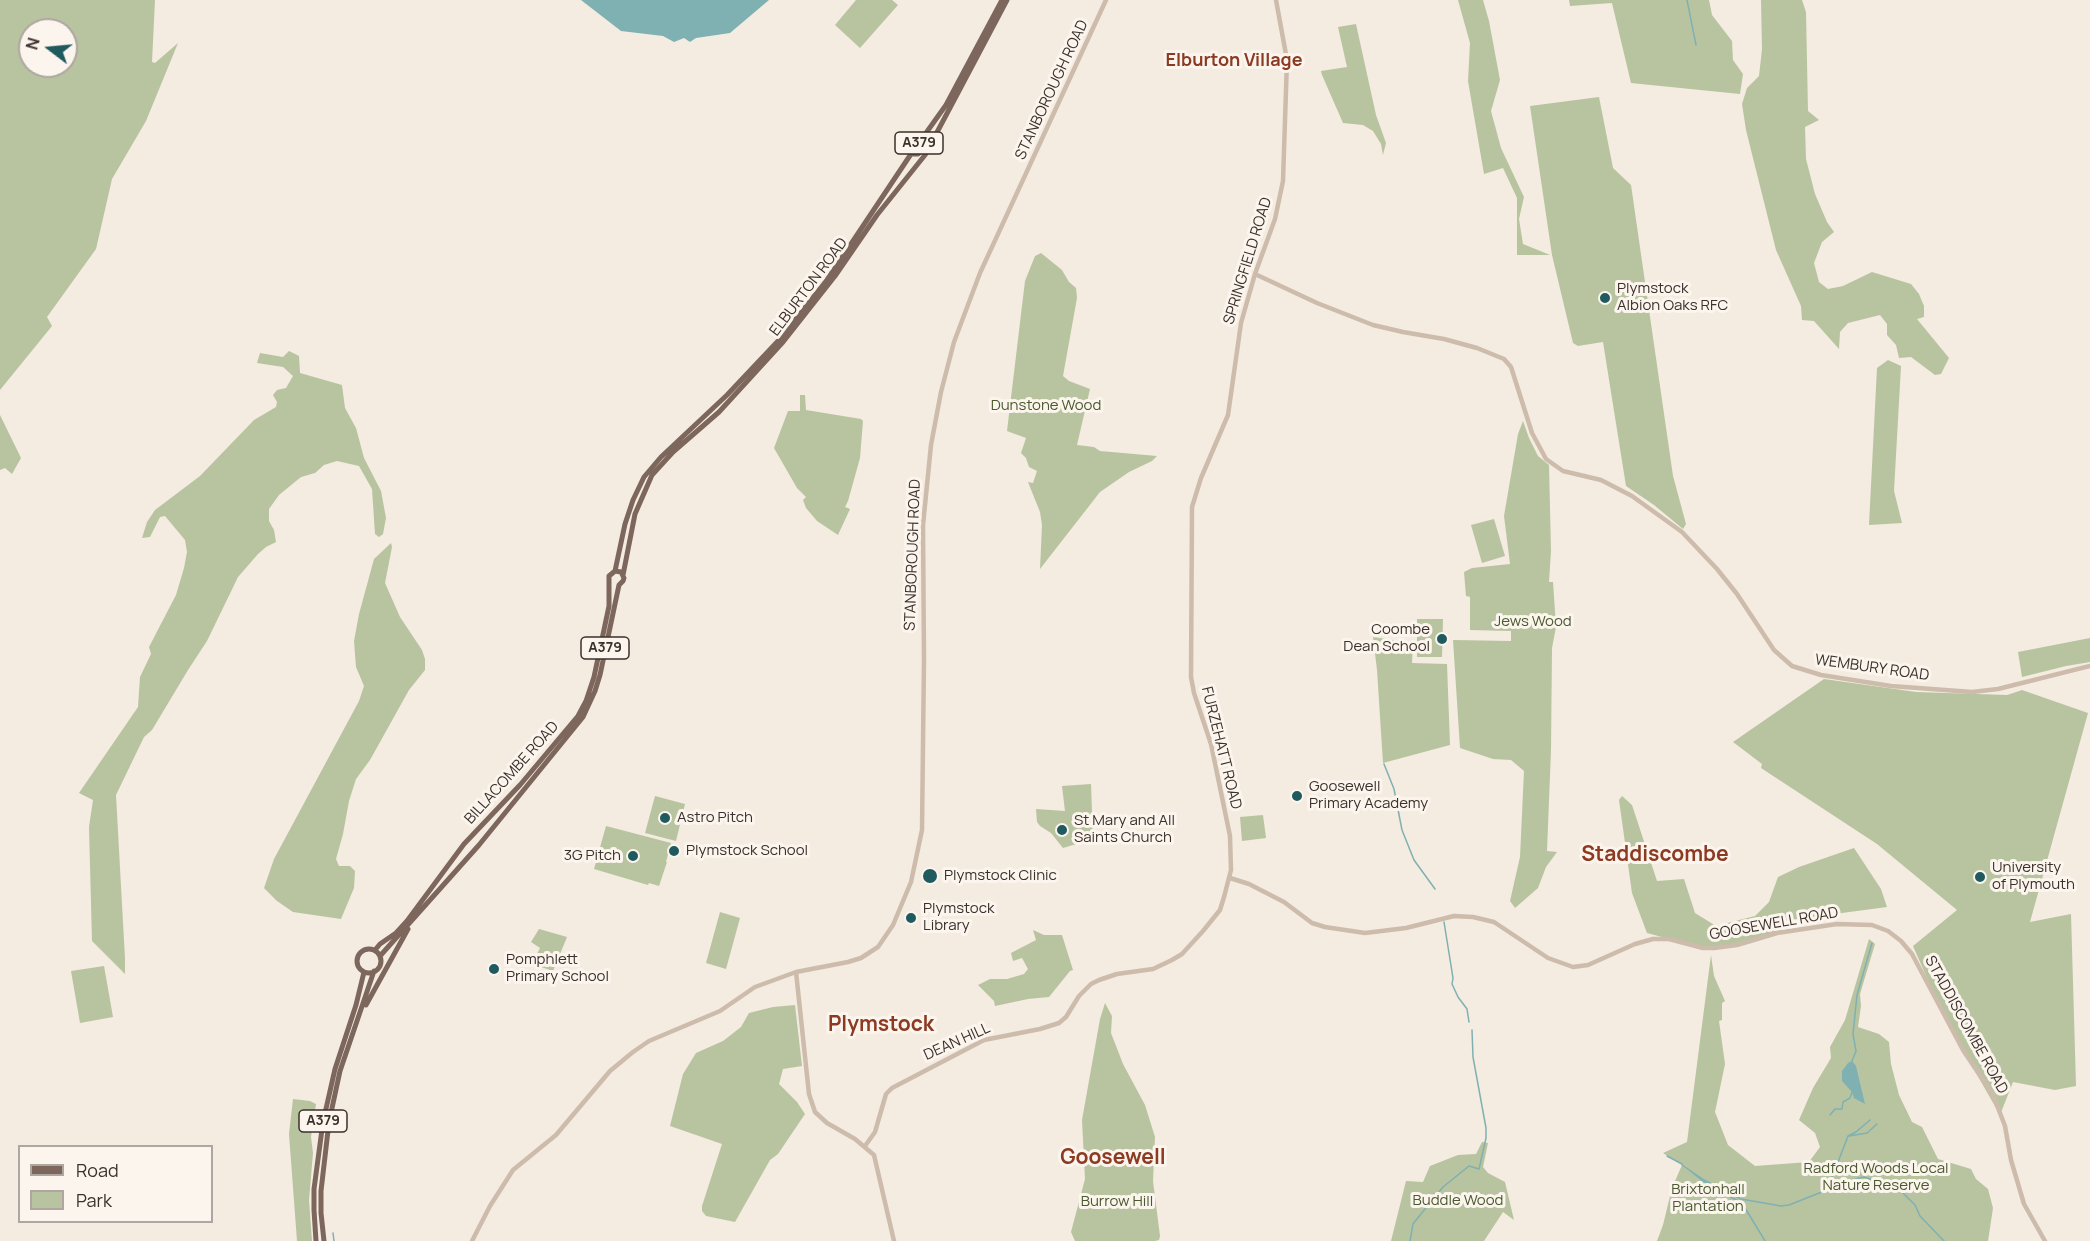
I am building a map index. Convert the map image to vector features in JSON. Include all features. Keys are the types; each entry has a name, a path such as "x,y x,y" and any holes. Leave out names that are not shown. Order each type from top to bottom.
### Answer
{"main road":[{"name":"ELBURTON ROAD","path":"615,571 625,524 633,500 651,467 727,395 790,328 827,280 910,154 946,105 1002,0"},
{"name":"ELBURTON ROAD","path":"623,574 635,514 652,475 673,452 719,412 783,342 828,285 877,215 925,154 1007,0"},
{"name":"A379","path":"910,154 918,154 934,136"},
{"name":"A379","path":"897,175 907,162 911,161 916,165"},
{"name":"A379","path":"610,582 609,576 615,571"},
{"path":"615,571 623,574"},
{"name":"A379","path":"619,585 623,581 623,574"},
{"path":"610,582 613,585 619,585"},
{"name":"BILLACOMBE ROAD","path":"316,1241 314,1189 322,1122 335,1069 357,1005 364,972 357,963 358,956 363,950 375,950 407,921 464,844 520,785 578,716 594,677 609,606 610,582"},
{"name":"BILLACOMBE ROAD","path":"324,1241 321,1191 325,1144 340,1071 374,971 380,964 380,956 471,855 574,730 590,703 600,675 619,585"},
{"name":"A379","path":"464,844 469,847 475,846 490,830"},
{"name":"A379","path":"446,869 463,851 471,855"},
{"name":"BILLACOMBE ROAD","path":"358,1023 400,941 422,910"},
{"path":"375,950 380,956"},
{"path":"364,972 374,971"}],"street":[{"name":"STANBOROUGH ROAD","path":"472,1241 507,1178 515,1168 556,1135 618,1063 649,1041 720,1011 755,987 796,972 848,962 871,952 878,947 893,925 908,891 916,865 922,830 923,525 931,445 941,393 954,342 980,273 1106,0"},
{"name":"SPRINGFIELD ROAD","path":"1235,363 1241,323 1255,274 1275,219 1284,167 1287,60 1276,0"},
{"name":"WEMBURY ROAD","path":"1255,274 1373,325 1462,344 1504,359 1511,368 1532,433 1546,459 1563,471 1601,480 1623,491 1646,504 1682,532 1737,594 1774,650 1792,666 1821,675 1891,686 1972,692 1998,689 2090,666"},
{"name":"FURZEHATT ROAD","path":"1117,974 1154,969 1182,954 1220,910 1230,878 1230,836 1227,817 1191,677 1190,564 1193,500 1228,415 1235,363"},
{"name":"GOOSEWELL ROAD","path":"1230,878 1249,884 1284,902 1312,923 1325,927 1365,933 1397,930 1454,916 1473,917 1494,922 1548,958 1573,967 1588,965 1635,944 1653,939 1669,939 1703,948 1714,948 1737,945 1777,933 1837,924 1872,925 1888,931"},
{"name":"STADDISCOMBE ROAD","path":"1888,931 1912,954 1963,1050 1993,1095 2005,1126 2011,1160 2021,1195 2045,1241"},
{"path":"796,972 809,1094 815,1112 827,1123 865,1146 874,1155 894,1241"},
{"name":"DEAN HILL","path":"865,1146 875,1132 886,1094 891,1088 984,1040 1041,1029 1059,1023 1066,1017 1078,996 1091,984 1117,974"}],"green space":[{"path":"0,0 155,0 152,62 155,63 178,43 146,121 112,179 96,249 47,317 52,326 0,390"},
{"path":"856,0 892,0 898,5 860,48 835,25"},
{"path":"1458,0 1483,0 1500,80 1491,111 1501,148 1524,197 1519,219 1523,244 1550,255 1517,255 1517,198 1503,168 1484,174 1468,81 1470,43"},
{"path":"1569,0 1709,0 1712,15 1732,41 1733,60 1743,74 1740,94 1631,83 1612,3 1570,6"},
{"path":"1761,0 1802,0 1806,12 1808,111 1819,120 1805,127 1806,159 1815,194 1834,232 1822,242 1814,263 1819,282 1828,289 1843,286 1872,272 1911,284 1919,294 1924,306 1924,317 1917,319 1949,358 1941,374 1935,375 1911,357 1899,358 1896,345 1887,335 1887,324 1880,315 1848,323 1840,332 1839,349 1814,321 1802,320 1801,306 1776,250 1746,130 1742,104 1747,88 1759,76 1762,49"},
{"path":"1356,24 1376,115 1386,143 1383,155 1381,144 1373,131 1363,125 1343,123 1321,71 1347,67 1338,27"},
{"name":"Plymstock Albion Oaks RFC","path":"1599,97 1613,168 1631,185 1673,476 1686,524 1683,529 1626,486 1603,342 1578,346 1573,343 1552,255 1530,106"},
{"name":"Dunstone Wood","path":"1041,253 1062,270 1069,282 1076,288 1077,298 1063,376 1069,381 1090,389 1077,445 1094,447 1100,451 1157,456 1100,492 1040,569 1042,525 1040,512 1028,482 1033,483 1037,471 1029,467 1026,458 1021,453 1026,438 1007,431 1025,281 1035,256"},
{"path":"289,351 299,356 300,373 342,385 345,408 356,428 364,458 381,491 386,518 383,534 379,537 375,534 372,489 359,466 337,461 324,465 315,473 301,477 279,495 269,509 269,521 274,530 276,542 258,554 238,577 207,641 152,730 144,737 116,795 125,974 92,941 89,827 93,800 79,793 138,707 140,677 151,654 149,647 176,595 184,568 187,552 185,540 165,516 160,517 150,537 142,538 147,522 155,510 200,476 254,420 276,407 277,402 273,395 277,390 286,388 293,376 283,367 257,363 260,353 283,357"},
{"path":"1888,360 1901,366 1894,491 1902,523 1869,525 1877,368"},
{"path":"800,395 805,395 806,410 863,421 860,458 845,507 850,509 838,535 817,521 806,508 803,500 806,497 797,488 774,448 788,411 800,411"},
{"path":"0,415 21,458 12,474 5,468 0,470"},
{"name":"Jews Wood","path":"1523,421 1538,456 1549,465 1551,551 1549,582 1553,582 1556,627 1552,648 1547,851 1557,852 1546,867 1538,888 1515,908 1510,901 1520,857 1524,771 1511,760 1493,759 1460,748 1453,640 1511,641 1511,631 1470,630 1470,597 1466,596 1464,572 1472,568 1510,564 1504,516 1518,434"},
{"path":"1494,519 1505,556 1482,563 1471,525"},
{"path":"391,543 385,583 400,617 422,650 425,670 409,690 370,760 356,779 336,859 339,866 350,866 355,871 354,888 341,919 293,912 264,888 274,859 359,701 364,686 356,667 354,641 359,614 374,559"},
{"path":"1417,619 1443,619 1442,657 1417,657"},
{"path":"1373,637 1413,643 1412,663 1447,664 1450,745 1383,763"},
{"path":"2090,638 2090,662 2022,677 2018,652"},
{"name":"University of Plymouth","path":"1824,679 1916,692 2007,695 2022,690 2088,713 2030,922 2071,914 2076,1086 2055,1090 2013,1082 2000,1115 1944,1017 1913,946 1957,910 1877,844 1761,768 1762,764 1733,742"},
{"path":"1091,784 1093,839 1063,848 1051,833 1037,822 1036,809 1065,811 1062,786"},
{"name":"Astro Pitch","path":"655,796 685,804 676,841 645,833"},
{"path":"1622,796 1632,805 1657,881 1684,879 1695,913 1716,926 1755,916 1769,902 1778,877 1799,867 1854,848 1881,889 1887,907 1782,921 1782,932 1732,946 1703,948 1647,933 1632,893 1619,800"},
{"path":"1263,815 1266,838 1242,841 1240,817"},
{"name":"3G Pitch","path":"606,826 671,843 659,886 649,883 648,885 594,869"},
{"path":"720,912 740,918 726,969 706,963"},
{"path":"539,929 567,937 553,971 532,964 540,948 531,942"},
{"path":"1033,930 1044,935 1062,935 1073,970 1049,997 995,1006 994,1001 978,985 990,979 1007,979 1024,974 1028,969 1022,958 1013,961 1011,953 1036,940"},
{"name":"Radford Woods Local Nature Reserve","path":"1869,939 1875,944 1860,994 1858,1027 1879,1034 1889,1042 1891,1064 1899,1095 1912,1122 1922,1127 1938,1159 1971,1169 1976,1179 1988,1189 1993,1208 1988,1241 1657,1241 1672,1188 1682,1165 1663,1153 1687,1142 1711,955 1714,976 1725,1001 1722,1003 1722,1020 1719,1021 1725,1064 1715,1112 1728,1145 1755,1166 1809,1162 1820,1147 1815,1133 1799,1120 1813,1088 1831,1058 1830,1047 1845,1020"},
{"path":"104,966 113,1017 80,1023 71,971"},
{"name":"Burrow Hill","path":"1105,1003 1112,1016 1111,1033 1123,1064 1145,1105 1155,1137 1153,1181 1160,1236 1159,1240 1155,1241 1075,1241 1071,1232 1085,1179 1082,1120 1100,1019"},
{"path":"795,1005 802,1066 783,1069 779,1084 797,1102 805,1114 778,1154 770,1160 735,1222 706,1216 702,1211 702,1206 722,1144 670,1126 683,1074 696,1053 723,1041 741,1027 749,1013"},
{"path":"293,1099 316,1104 311,1137 313,1153 309,1200 312,1241 297,1241 289,1134"},
{"name":"Buddle Wood","path":"1482,1142 1488,1143 1483,1167 1488,1173 1505,1182 1514,1220 1503,1212 1484,1241 1391,1241 1406,1181 1423,1182 1430,1166 1458,1155 1476,1154"}],"water":[{"path":"581,0 769,0 730,33 696,38 690,42 684,38 674,42 663,36 621,31"},
{"path":"1852,1061 1856,1066 1865,1104 1854,1098 1852,1092 1842,1081 1842,1071"}],"waterway":[{"path":"1687,0 1696,45"},
{"path":"1384,764 1394,789 1402,830 1414,860 1435,889"},
{"path":"1444,922 1452,984 1467,1009 1469,1022"},
{"path":"1852,1061 1856,1051 1853,1034 1857,995 1872,943"},
{"path":"1410,1241 1413,1224 1433,1199 1434,1194 1469,1166 1479,1169 1486,1128 1473,1057 1472,1030"},
{"path":"1830,1115 1835,1109 1842,1109 1843,1102 1850,1098 1852,1092"},
{"path":"1826,1191 1825,1188 1833,1175 1848,1136 1870,1120"},
{"path":"1849,1136 1867,1133 1877,1124"},
{"path":"1667,1156 1682,1164"},
{"path":"1682,1165 1704,1180 1741,1199 1781,1206 1789,1205 1852,1180 1864,1177 1881,1180 1900,1190 1915,1205 1920,1216 1944,1241"},
{"path":"1688,1169 1704,1182 1725,1193"},
{"path":"1727,1195 1742,1203 1765,1241"},
{"path":"333,1233 334,1241"}],"place":[{"name":"Plymstock Albion Oaks RFC","path":"1605,298"},
{"name":"Coombe Dean School","path":"1442,639"},
{"name":"Goosewell Primary Academy","path":"1297,796"},
{"name":"Astro Pitch","path":"665,818"},
{"name":"St Mary and All Saints Church","path":"1062,830"},
{"name":"Plymstock School","path":"674,851"},
{"name":"3G Pitch","path":"633,856"},
{"name":"Plymstock Clinic","path":"930,876"},
{"name":"University of Plymouth","path":"1980,877"},
{"name":"Plymstock Library","path":"911,918"},
{"name":"Pomphlett Primary School","path":"494,969"}],"district":[{"name":"Elburton Village","path":"1234,61"},
{"name":"Staddiscombe","path":"1655,855"},
{"name":"Plymstock","path":"881,1025"},
{"name":"Goosewell","path":"1113,1158"}],"park label":[{"name":"Brixtonhall Plantation","path":"1708,1198"}]}
